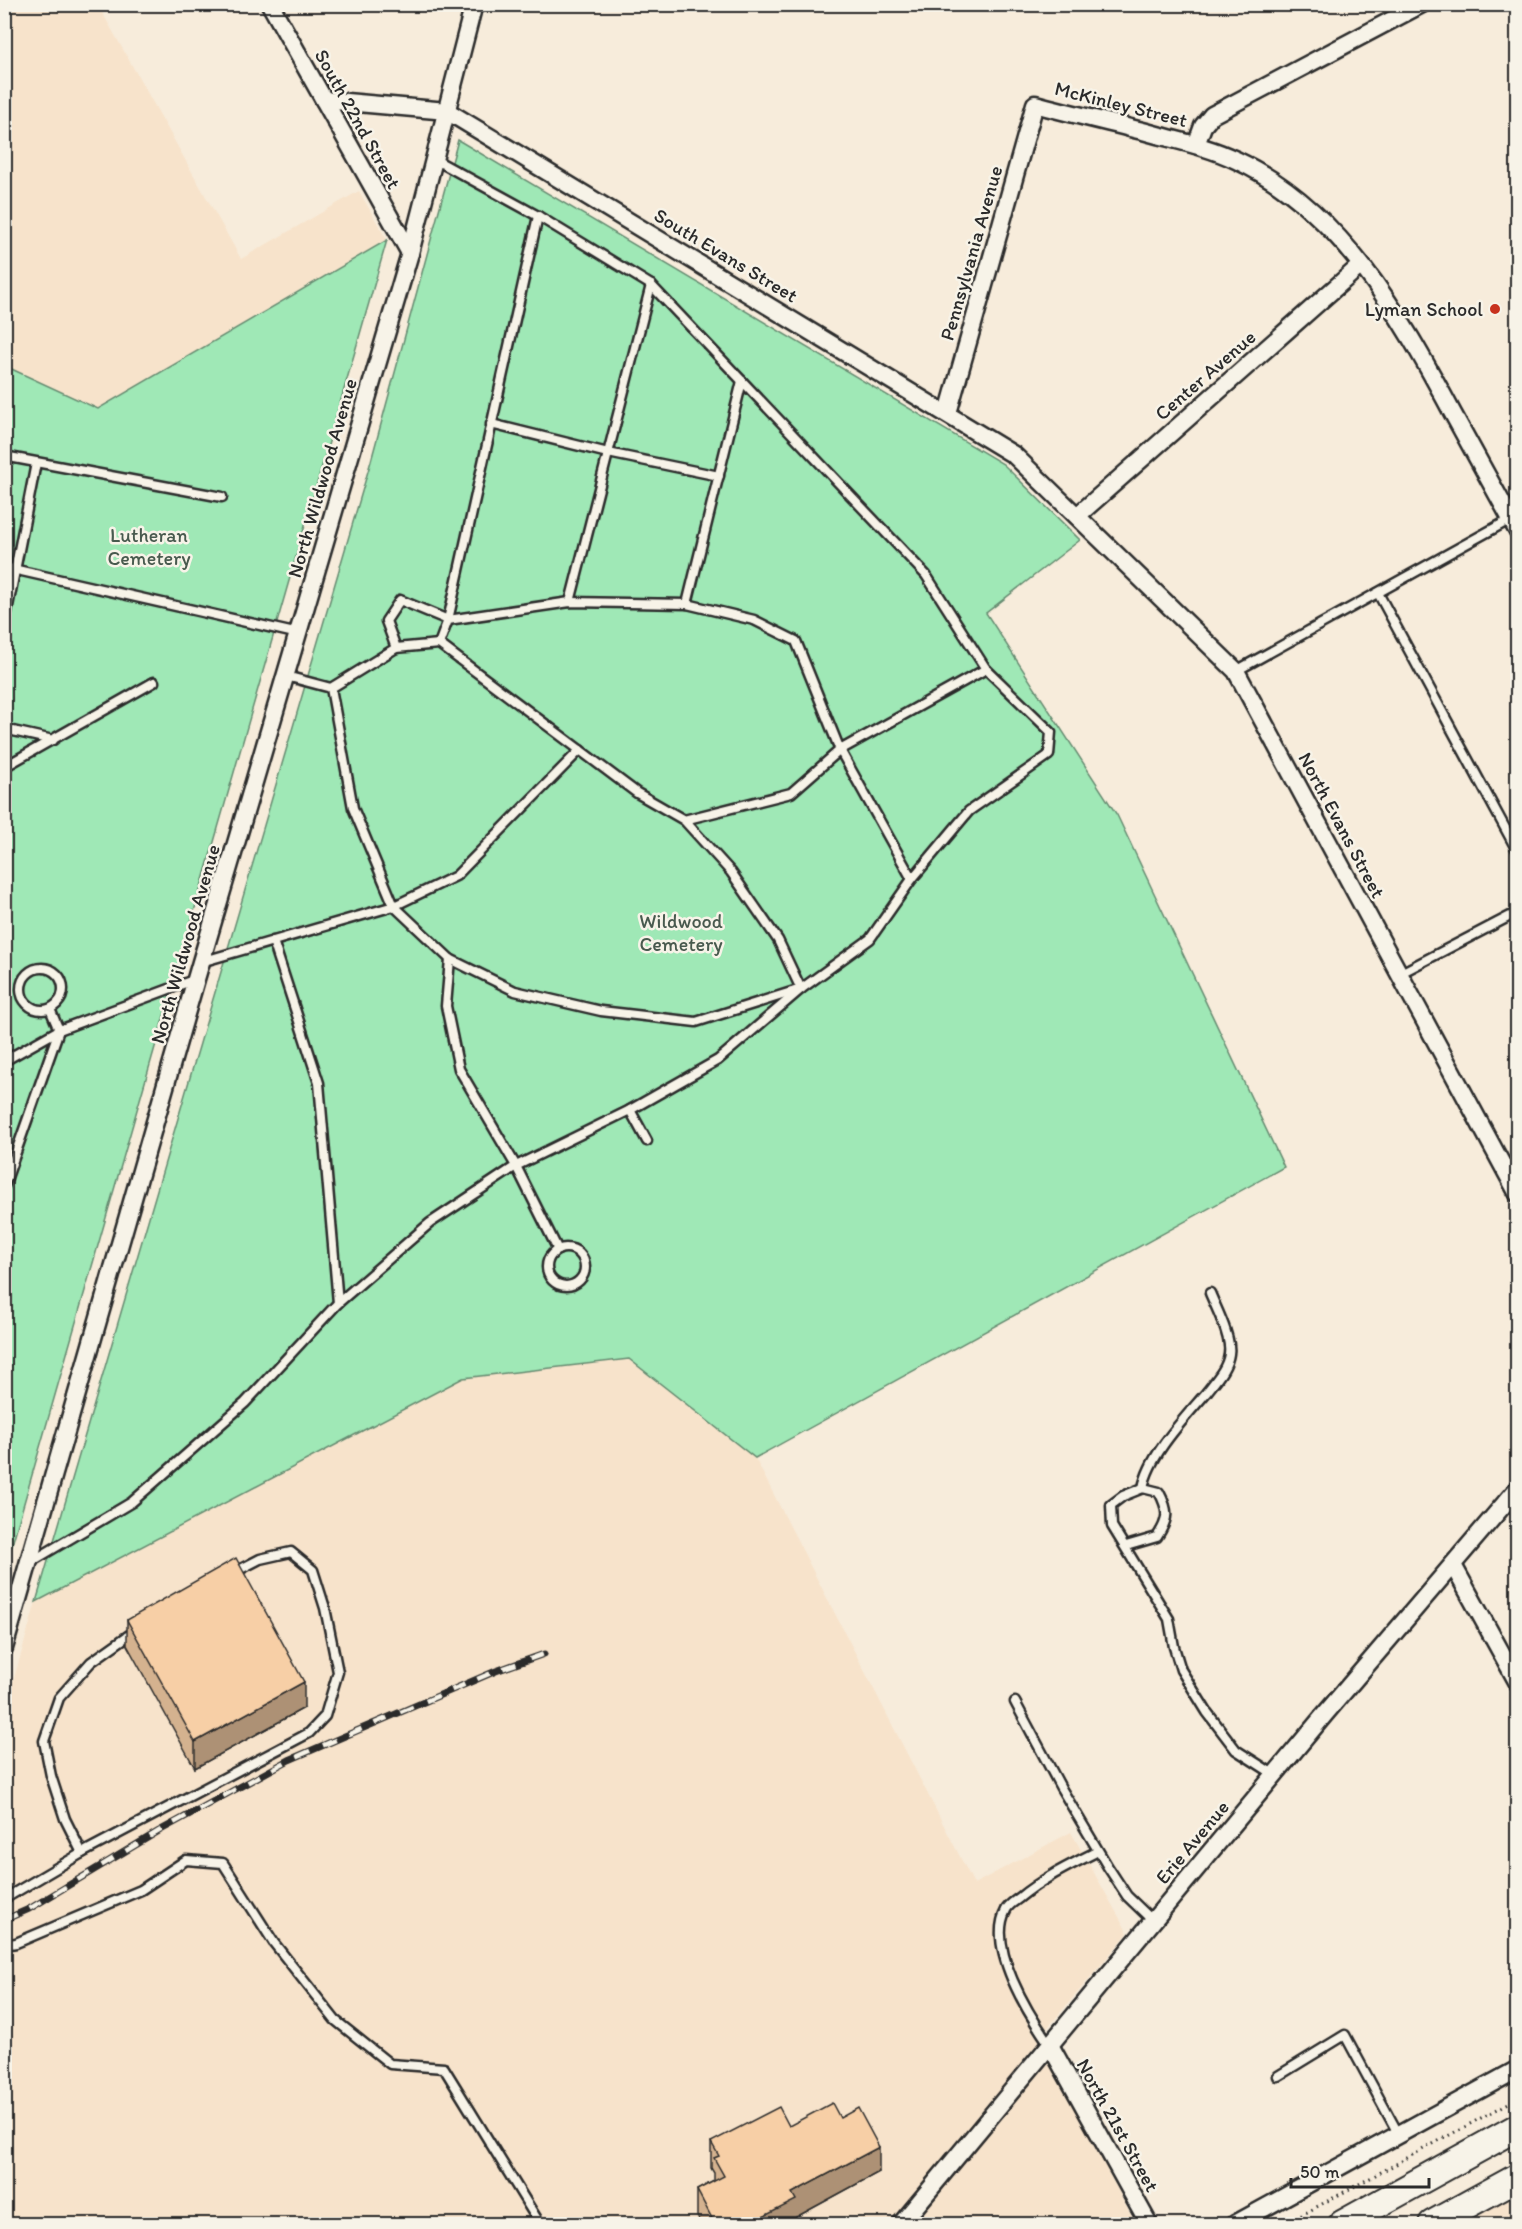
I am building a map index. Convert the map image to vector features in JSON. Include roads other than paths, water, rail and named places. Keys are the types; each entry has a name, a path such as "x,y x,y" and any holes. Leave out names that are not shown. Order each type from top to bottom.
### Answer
{"main road":[{"path":"1341,2224 1518,2127"},
{"path":"1432,2224 1518,2177"}],"street":[{"name":"South 22nd Street","path":"270,4 410,254"},
{"name":"North Wildwood Avenue","path":"4,1648 196,979 410,254 474,4"},
{"path":"1196,145 1203,126 1212,115 1422,4"},
{"name":"South Evans Street","path":"324,100 447,111 1014,454 1077,516"},
{"name":"McKinley Street","path":"1035,104 1196,145 1236,160 1266,176 1294,195 1319,218 1361,265 1392,306 1419,350 1514,525"},
{"name":"Pennsylvania Avenue","path":"948,413 1035,104"},
{"name":"Center Avenue","path":"1077,516 1361,265"},
{"name":"North Evans Street","path":"1077,516 1236,671 1518,1194"},
{"name":"Erie Avenue","path":"900,2224 1518,1488"},
{"path":"1453,1564 1518,1683"},
{"name":"North 21st Street","path":"1050,2045 1149,2224"},
{"path":"1235,2224 1518,2069"}],"lane":[{"path":"28,1563 132,1502 245,1403 338,1303 430,1223 516,1166 630,1110 718,1060 801,989 870,939 912,879 969,811 1049,754 1051,732 986,669 926,575 651,285 538,216 434,159"},
{"path":"439,644 448,620 538,216"},
{"path":"570,602 651,285"},
{"path":"687,604 742,381"},
{"path":"491,424 608,453 719,476"},
{"path":"4,456 222,496"},
{"path":"4,627 36,462"},
{"path":"1236,671 1378,592 1514,525"},
{"path":"4,567 299,634"},
{"path":"1378,592 1518,852"},
{"path":"396,648 386,621 400,600 448,620 570,602 687,604 754,620 796,641 840,750 912,879"},
{"path":"286,676 331,688 396,648 439,644 637,793 684,820 731,872 778,940 801,989"},
{"path":"684,820 791,793 840,750 986,669"},
{"path":"4,767 154,682"},
{"path":"331,688 353,808 394,906 450,959 515,991 601,1011 696,1022 801,989"},
{"path":"4,729 53,740"},
{"path":"201,962 394,906 456,876 580,750"},
{"path":"1399,975 1518,912"},
{"path":"273,941 319,1083 338,1303"},
{"path":"450,959 446,1006 459,1069 516,1166 558,1250"},
{"path":"34,969 54,970 62,981 64,987 60,1000 50,1009 35,1009 24,1000 21,986 28,973 34,969"},
{"path":"4,1060 59,1030 196,979"},
{"path":"4,1186 59,1030 50,1009"},
{"path":"630,1110 647,1141"},
{"path":"570,1249 580,1255 583,1260 584,1273 577,1282 571,1285 559,1285 548,1271 549,1259 558,1250 570,1249"},
{"path":"1143,1488 1145,1472 1178,1426 1223,1371 1229,1354 1228,1342 1210,1293"},
{"path":"1126,1546 1156,1537 1165,1524 1167,1507 1159,1492 1143,1488 1123,1496 1111,1505 1112,1526 1170,1619 1174,1647 1181,1670 1207,1712 1236,1750 1275,1775"},
{"path":"4,1899 82,1853 309,1733 325,1716 338,1672 325,1608 313,1570 291,1552 260,1559 222,1578"},
{"path":"82,1853 65,1820 51,1776 44,1741 59,1698 91,1662 144,1625"},
{"path":"1015,1702 1098,1851 1127,1896 1153,1921"},
{"path":"1050,2045 1031,2018 1021,1996 1004,1954 1000,1931 1006,1909 1040,1881 1098,1851"},
{"path":"4,1945 16,1943 141,1890 186,1860 223,1863 274,1943 335,2020 390,2064 444,2067 540,2224"},
{"path":"1278,2076 1344,2035 1399,2135"}],"railway":[{"path":"4,1920 29,1909 159,1831 289,1760 496,1671 544,1654"}],"place":[{"name":"Lyman School","path":"1495,309"}],"park label":[{"name":"Lutheran Cemetery","path":"149,546"},
{"name":"Wildwood Cemetery","path":"681,932"}]}
